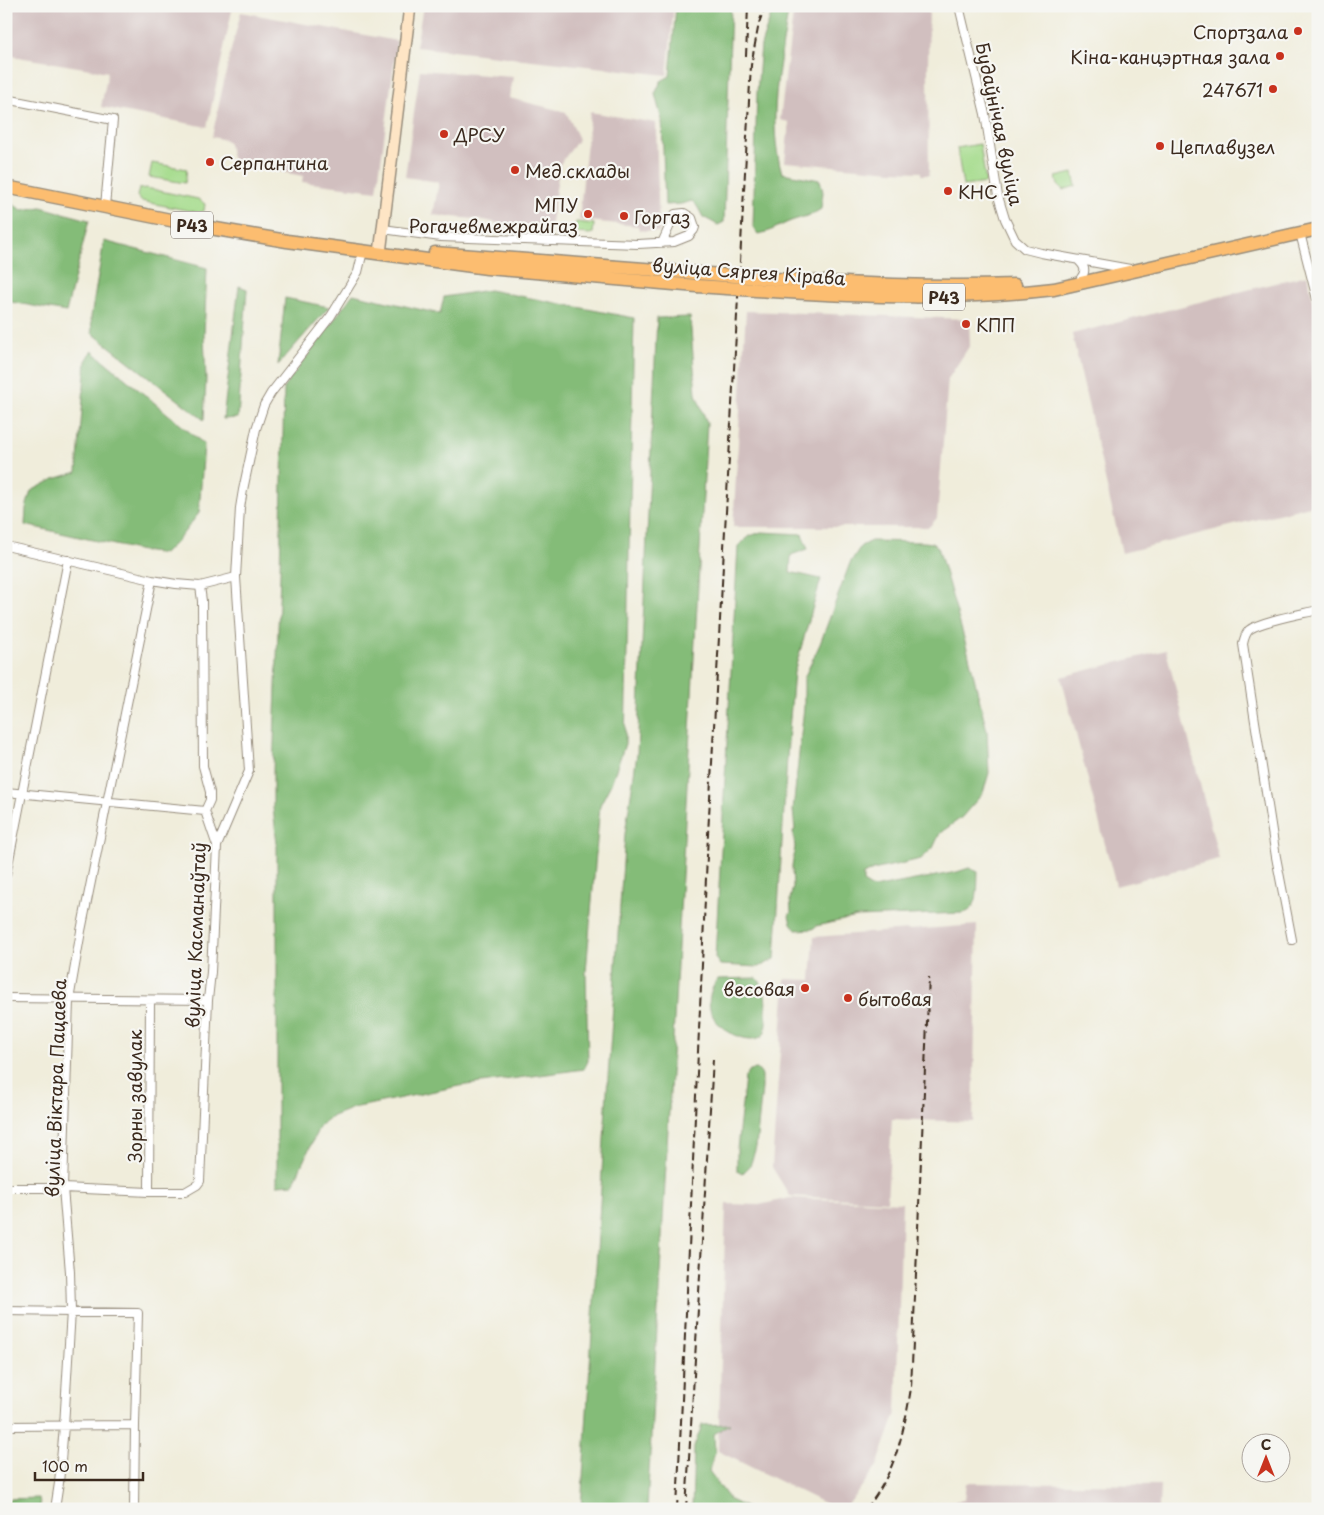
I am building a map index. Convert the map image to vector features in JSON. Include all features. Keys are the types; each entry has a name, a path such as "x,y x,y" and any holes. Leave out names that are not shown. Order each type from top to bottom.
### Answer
{"main road":[{"name":"вуліца Сяргея Кірава","path":"6,187 210,228 287,241 487,268 773,285 864,296 966,296 1054,289 1113,271"},
{"name":"вуліца Сяргея Кірава","path":"773,285 961,287 1016,285 1081,278 1113,271 1137,270 1318,229"}],"street":[{"path":"380,253 410,6"},
{"name":"Будаўнічая вуліца","path":"959,6 985,114 998,196 1005,219 1015,240 1025,249 1041,254 1078,260 1113,271"},
{"path":"6,99 113,120 106,206"},
{"path":"382,229 451,237 638,244 662,243 674,242 692,234 695,224 692,218 684,213 675,214 662,243"},
{"path":"1300,233 1318,303"},
{"path":"217,846 249,771 236,577 241,502 256,429 264,405 279,382 331,316 358,272 363,251"},
{"path":"1078,260 1085,269 1081,278"},
{"path":"6,546 176,584 200,586 236,577"},
{"path":"6,874 68,560"},
{"name":"вуліца Віктара Пацаева","path":"55,1509 64,1426 71,1311 70,1272 63,1188 69,1000 81,931 152,580"},
{"name":"вуліца Касманаўтаў","path":"149,1192 185,1192 200,1181 217,846 206,811 210,800 210,792 203,766 202,601 200,586"},
{"path":"1292,940 1274,848 1243,644 1249,630 1262,624 1318,610"},
{"path":"6,792 206,811"},
{"path":"6,998 208,1000"},
{"name":"Зорны завулак","path":"149,1192 150,1000"},
{"path":"6,1188 63,1188 149,1192"},
{"path":"6,1311 138,1312 134,1425 134,1509"},
{"path":"6,1426 134,1425"}],"shaded area":[{"path":"6,6 233,6 207,127 101,107 108,72 6,55"},
{"path":"423,6 674,6 667,75 416,47"},
{"path":"794,6 929,6 929,175 921,175 921,172 785,162 789,122 780,120"},
{"path":"241,12 397,41 377,191 302,182 303,176 235,163 226,140 212,137"},
{"path":"420,70 513,77 509,98 566,112 579,139 560,164 549,235 484,220 433,215 439,182 405,177"},
{"path":"590,112 656,123 659,232 639,230 638,226 579,220"},
{"path":"1307,275 1318,321 1318,504 1122,553 1072,334"},
{"path":"746,311 969,319 970,345 948,379 937,518 929,527 733,527"},
{"path":"1166,650 1219,859 1116,886 1061,677"},
{"path":"977,925 973,1122 892,1119 887,1201 790,1196 772,1167 785,979 811,980 814,937"},
{"path":"790,1198 902,1203 896,1413 877,1466 845,1509 836,1509 718,1451 726,1204 759,1205"},
{"path":"966,1483 1160,1485 1159,1509 878,1509 964,1500"}],"green space":[{"path":"676,6 731,6 724,222 718,225 703,217 692,201 665,205 662,121 655,94 661,81 670,76"},
{"path":"774,6 789,6 776,90 775,111 777,153 782,173 820,180 823,192 821,209 810,215 758,234 753,227 757,93 761,45"},
{"path":"980,144 986,183 963,186 957,148"},
{"path":"152,163 187,169 185,183 149,177"},
{"path":"1073,173 1076,186 1063,190 1058,185 1056,177"},
{"path":"146,188 198,199 205,204 204,211 200,213 141,201 137,196 139,189"},
{"path":"6,202 22,210 41,207 89,220 66,312 6,301"},
{"path":"576,222 594,224 593,233 577,233 575,230"},
{"path":"104,241 207,268 204,336 206,379 204,420 92,333 91,317"},
{"path":"239,286 247,289 238,418 223,419"},
{"path":"489,290 634,318 625,744 611,784 600,805 586,972 588,1061 584,1069 459,1086 353,1108 333,1116 320,1125 293,1184 277,1185 277,844 273,808 273,771 284,387 353,294 440,314 444,297"},
{"path":"285,298 329,307 278,365"},
{"path":"690,317 696,394 707,423 647,1509 581,1509 625,834 637,754 657,318"},
{"path":"92,351 204,444 199,513 178,540 164,554 142,551 25,525 26,508 31,491 54,479 77,472 86,361"},
{"path":"761,532 802,534 808,549 791,555 790,572 821,579 794,672 775,959 759,967 720,965 715,958 738,546 750,536"},
{"path":"871,541 924,542 933,543 938,547 968,652 987,731 989,773 983,793 961,818 940,833 933,848 921,859 873,870 863,875 863,882 873,888 969,868 978,872 976,897 972,907 963,913 857,917 816,926 813,929 796,930 789,916 791,912 792,866 795,847 793,810 804,707 804,678 820,644 850,563 861,546"},
{"path":"757,978 765,993 766,1029 764,1034 757,1038 747,1039 724,1029 715,1020 710,1008 710,994 718,979"},
{"path":"757,1069 762,1075 762,1088 756,1147 750,1166 742,1174 737,1171 737,1149 745,1077 750,1070"},
{"path":"730,1424 714,1434 715,1453 709,1471 730,1500 749,1509 692,1509 694,1447 702,1425"},
{"path":"39,1498 41,1509 6,1509 6,1499"}],"railway":[{"path":"746,56 748,6"},
{"path":"677,1509 708,834 751,65 759,23 765,6"},
{"path":"866,1509 884,1482 897,1452 911,1388 929,977"},
{"path":"686,1509 713,1059"}],"place":[{"name":"Спортзала","path":"1298,31"},
{"name":"Кіна-канцэртная зала","path":"1280,56"},
{"name":"247671","path":"1273,89"},
{"name":"ДРСУ","path":"444,134"},
{"name":"Цеплавузел","path":"1160,146"},
{"name":"Серпантина","path":"210,162"},
{"name":"Мед.склады","path":"515,170"},
{"name":"КНС","path":"948,191"},
{"name":"МПУ Рогачевмежрайгаз","path":"588,214"},
{"name":"Горгаз","path":"624,216"},
{"name":"КПП","path":"966,324"},
{"name":"весовая","path":"805,988"},
{"name":"бытовая","path":"848,998"}]}
